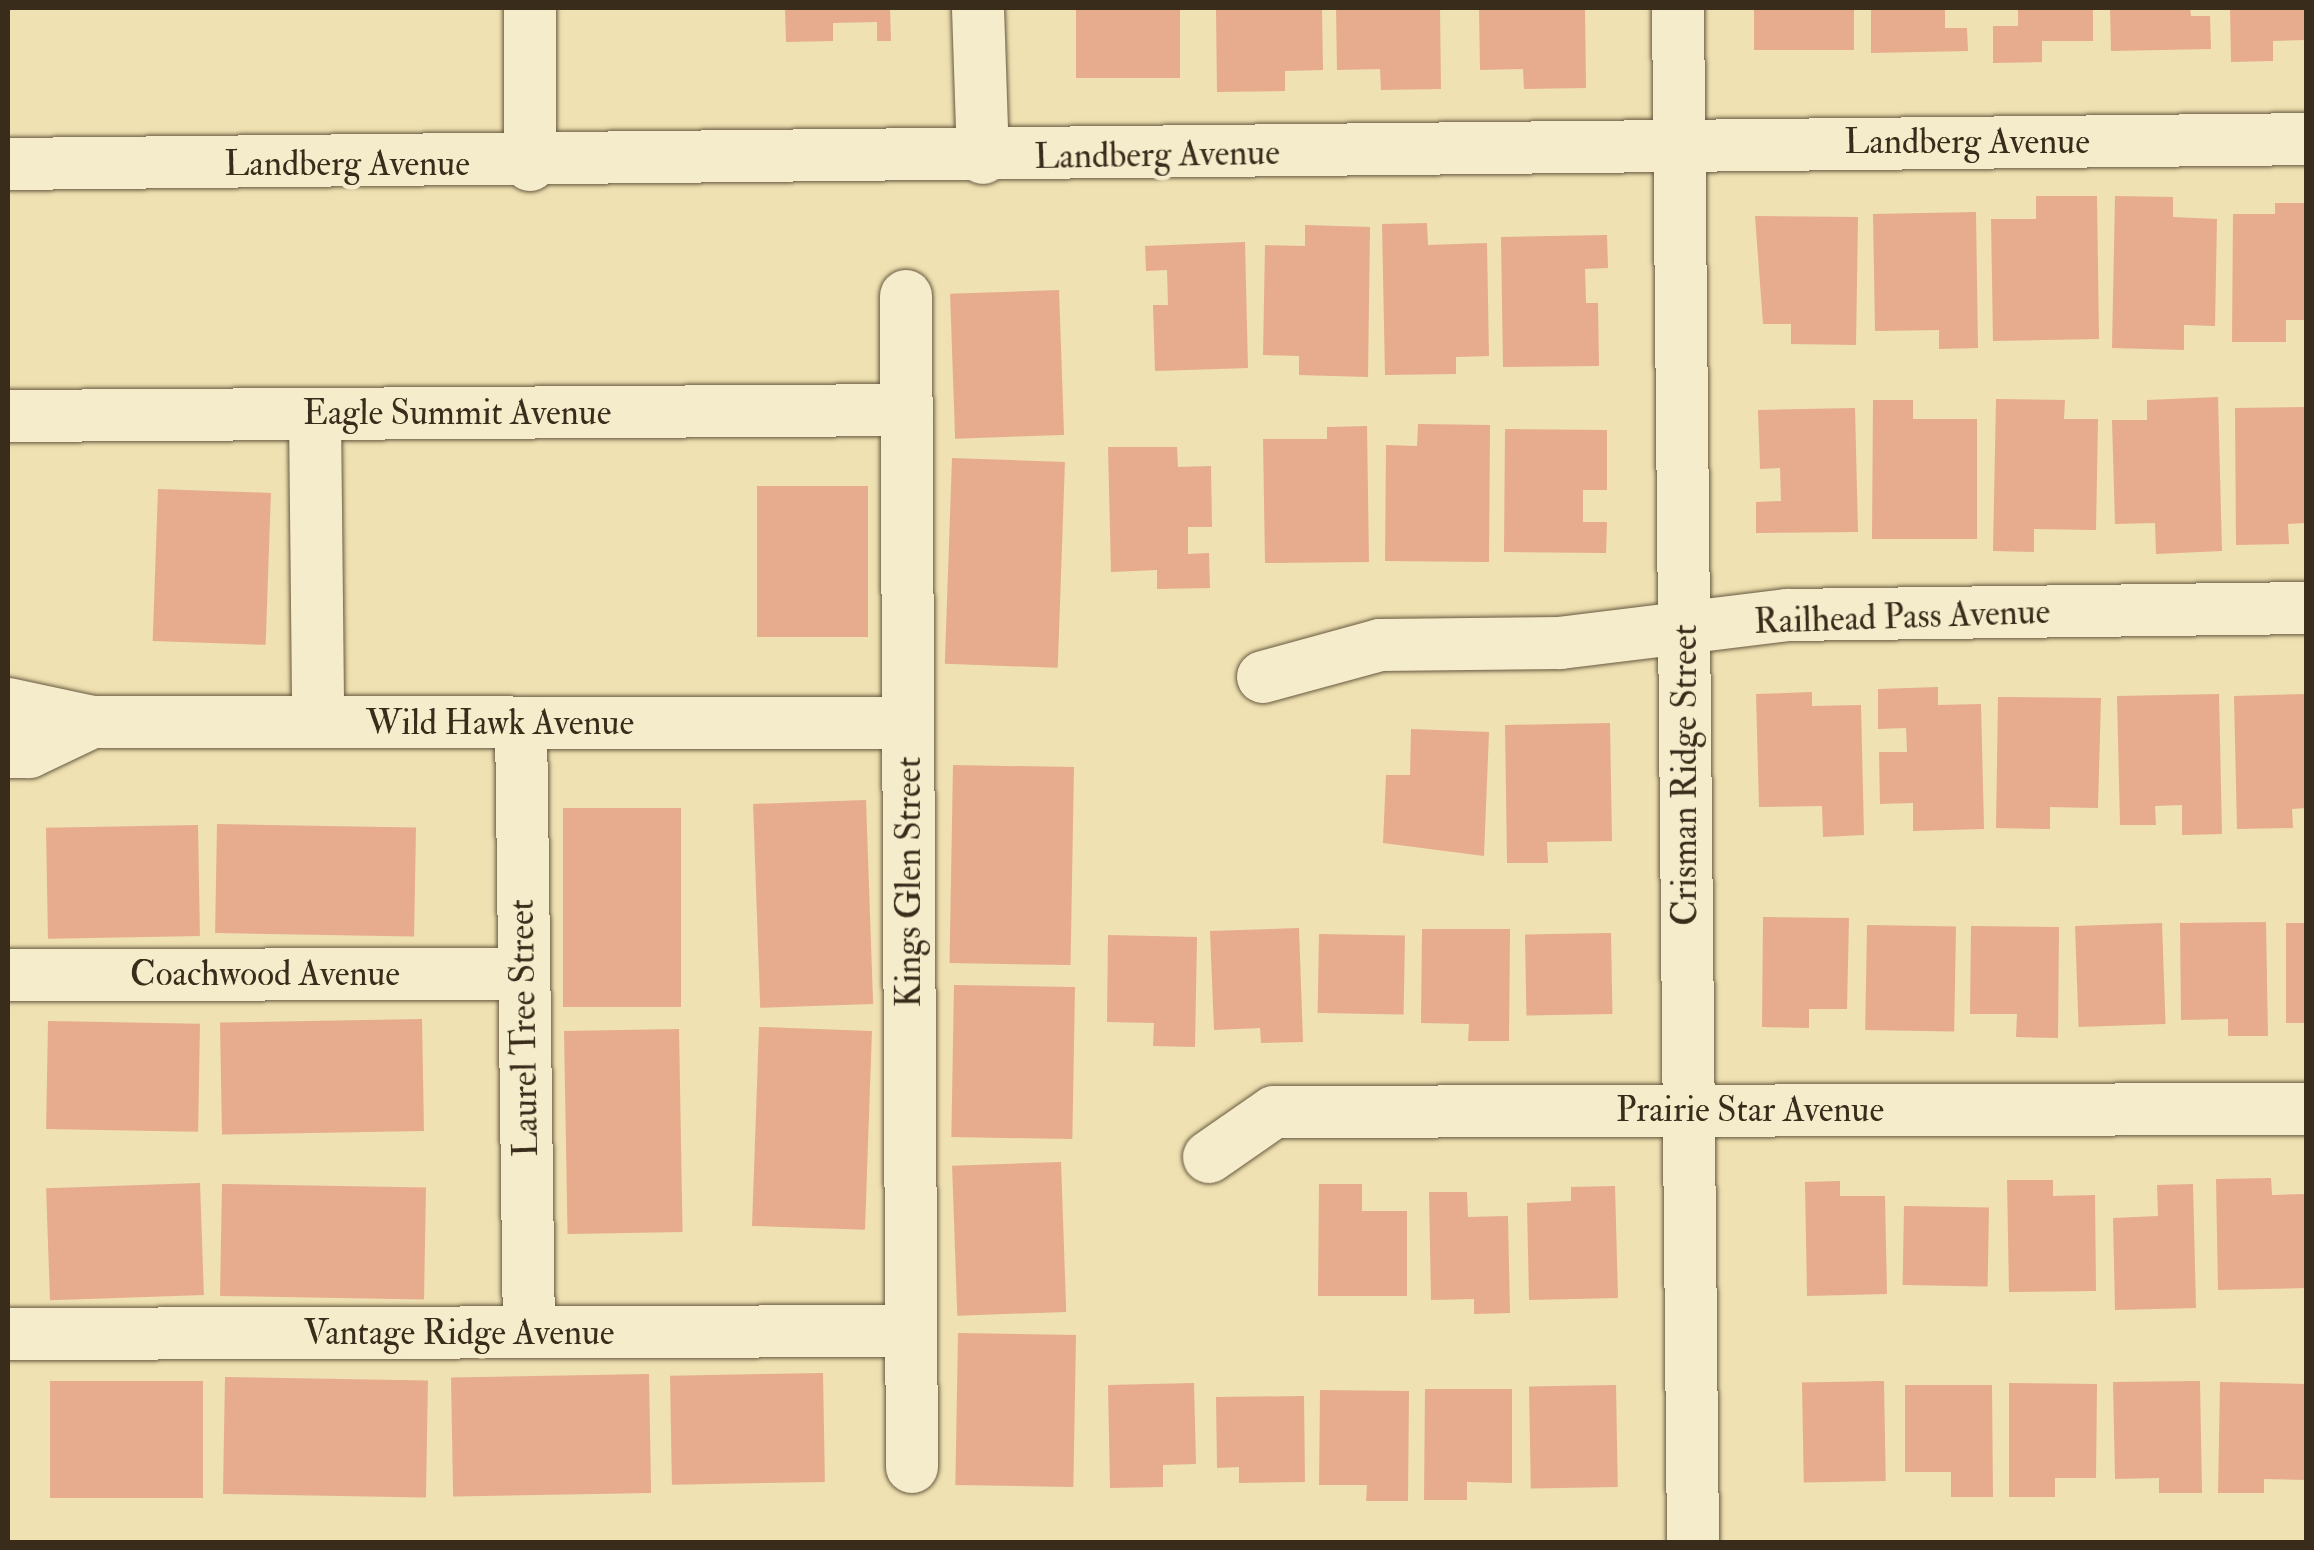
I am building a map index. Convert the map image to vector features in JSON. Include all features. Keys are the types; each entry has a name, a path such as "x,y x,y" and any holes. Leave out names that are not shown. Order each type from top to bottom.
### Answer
{"street":[{"path":"530,8 530,164"},
{"path":"978,8 982,158"},
{"name":"Crisman Ridge Street","path":"1678,8 1693,1542"},
{"name":"Landberg Avenue","path":"8,164 530,164 1680,144 2306,139"},
{"name":"Kings Glen Street","path":"906,296 912,1467"},
{"name":"Eagle Summit Avenue","path":"8,416 906,410"},
{"path":"315,414 318,722"},
{"name":"Railhead Pass Avenue","path":"1263,677 1380,645 1685,630 1787,615 2306,608"},
{"name":"Wild Hawk Avenue","path":"8,704 92,722 908,723"},
{"name":"Wild Hawk Avenue","path":"8,752 29,752 92,722"},
{"name":"Laurel Tree Street","path":"521,723 529,1332"},
{"name":"Coachwood Avenue","path":"8,975 522,974"},
{"name":"Prairie Star Avenue","path":"1209,1157 1274,1112 2306,1108"},
{"name":"Vantage Ridge Avenue","path":"8,1334 911,1332"}],"building":[{"path":"785,8 890,8 891,41 877,41 877,22 833,23 833,41 786,42"},
{"path":"1076,8 1180,8 1180,78 1076,78"},
{"path":"1216,8 1322,8 1323,70 1285,71 1285,91 1217,92"},
{"path":"1336,8 1440,8 1441,89 1381,90 1380,69 1337,70"},
{"path":"1479,8 1585,8 1586,88 1524,89 1523,69 1480,70"},
{"path":"1754,8 1854,8 1854,50 1754,50"},
{"path":"1871,8 1945,8 1945,28 1967,28 1968,51 1871,53"},
{"path":"2018,8 2093,8 2093,41 2042,41 2042,62 1993,63 1993,26 2018,26"},
{"path":"2110,8 2190,8 2191,16 2210,16 2211,49 2111,51"},
{"path":"2230,8 2306,8 2306,40 2273,41 2273,61 2231,62"},
{"path":"2036,196 2097,196 2099,339 1993,341 1991,219 2036,219"},
{"path":"2115,196 2173,197 2173,217 2217,219 2215,326 2184,325 2184,350 2112,348"},
{"path":"2275,203 2306,203 2306,320 2286,320 2286,342 2232,342 2233,214 2275,214"},
{"path":"1976,212 1978,348 1939,349 1939,330 1875,331 1873,214"},
{"path":"1755,216 1858,217 1856,345 1791,344 1791,324 1763,324"},
{"path":"1427,223 1428,245 1487,243 1489,356 1456,357 1456,374 1385,375 1382,224"},
{"path":"1305,225 1370,227 1368,377 1299,375 1299,356 1263,355 1265,245 1305,246"},
{"path":"1607,235 1608,268 1585,269 1586,303 1598,303 1599,366 1503,367 1501,237"},
{"path":"1245,242 1248,368 1155,371 1153,305 1168,305 1167,270 1146,271 1145,246"},
{"path":"1059,290 1064,435 955,439 950,294"},
{"path":"2218,397 2222,551 2156,554 2155,523 2115,524 2112,420 2147,420 2147,400"},
{"path":"1996,399 2065,400 2064,419 2098,419 2096,530 2034,529 2034,552 1993,551"},
{"path":"1873,400 1913,400 1913,419 1977,419 1977,539 1872,539"},
{"path":"2306,407 2306,523 2288,524 2289,544 2236,545 2235,408"},
{"path":"1855,408 1858,532 1756,533 1756,502 1781,501 1780,468 1760,469 1758,410"},
{"path":"1418,424 1490,425 1489,562 1385,561 1386,445 1417,446"},
{"path":"1367,426 1369,562 1265,563 1263,439 1327,439 1327,427"},
{"path":"1505,429 1607,430 1607,490 1583,490 1583,522 1607,522 1606,553 1504,552"},
{"path":"1108,447 1177,447 1178,467 1211,466 1212,527 1188,527 1188,554 1209,553 1210,588 1157,589 1157,570 1111,572"},
{"path":"952,458 1065,462 1058,668 945,664"},
{"path":"757,486 868,486 868,637 757,637"},
{"path":"158,489 271,493 266,645 153,641"},
{"path":"1938,687 1938,705 1981,704 1984,829 1913,831 1913,803 1880,804 1879,752 1907,752 1906,728 1878,729 1878,689"},
{"path":"1812,692 1812,706 1861,705 1864,835 1823,837 1822,806 1759,807 1756,694"},
{"path":"2219,694 2222,834 2182,835 2182,805 2155,806 2156,825 2120,825 2117,696"},
{"path":"2306,694 2306,808 2292,809 2293,828 2237,829 2234,696"},
{"path":"1998,697 2101,698 2098,808 2050,807 2050,829 1996,828"},
{"path":"1610,723 1612,841 1547,842 1548,863 1507,863 1505,725"},
{"path":"1411,729 1489,732 1484,856 1383,843 1386,775 1410,775"},
{"path":"953,765 1074,767 1071,965 950,963"},
{"path":"866,800 873,1004 760,1008 753,804"},
{"path":"563,808 681,808 681,1007 563,1007"},
{"path":"217,824 416,827 414,936 215,933"},
{"path":"198,825 200,936 48,939 46,828"},
{"path":"1763,917 1849,918 1847,1009 1809,1009 1809,1028 1762,1027"},
{"path":"2266,922 2268,1036 2228,1036 2228,1019 2181,1020 2180,923"},
{"path":"2162,923 2166,1024 2079,1027 2075,926"},
{"path":"2286,923 2306,923 2306,1023 2286,1023"},
{"path":"1867,925 1956,927 1954,1032 1865,1030"},
{"path":"1971,926 2059,927 2058,1038 2016,1037 2017,1014 1970,1014"},
{"path":"1299,928 1303,1042 1261,1043 1260,1028 1214,1030 1210,931"},
{"path":"1422,929 1510,929 1509,1041 1468,1041 1469,1024 1421,1023"},
{"path":"1611,933 1612,1014 1526,1015 1525,935"},
{"path":"1319,934 1405,936 1404,1014 1318,1013"},
{"path":"1108,935 1197,937 1195,1047 1153,1046 1154,1023 1107,1022"},
{"path":"954,985 1075,987 1072,1139 951,1137"},
{"path":"422,1019 424,1131 222,1135 220,1023"},
{"path":"48,1021 200,1024 198,1132 46,1129"},
{"path":"759,1027 872,1031 865,1230 752,1226"},
{"path":"679,1029 683,1232 568,1234 564,1031"},
{"path":"1061,1162 1066,1312 957,1316 952,1166"},
{"path":"2271,1178 2272,1195 2305,1194 2306,1288 2218,1290 2216,1179"},
{"path":"2007,1180 2053,1180 2053,1196 2095,1195 2096,1291 2009,1292"},
{"path":"1840,1181 1840,1196 1885,1196 1887,1294 1807,1296 1805,1182"},
{"path":"200,1183 204,1295 50,1300 46,1188"},
{"path":"222,1184 426,1188 424,1300 220,1296"},
{"path":"1319,1184 1362,1184 1362,1211 1407,1211 1407,1296 1318,1296"},
{"path":"2193,1184 2196,1308 2115,1310 2113,1218 2158,1216 2157,1185"},
{"path":"1615,1186 1618,1298 1529,1300 1527,1203 1571,1201 1571,1187"},
{"path":"1429,1192 1467,1192 1468,1217 1508,1216 1510,1313 1474,1314 1474,1299 1431,1300"},
{"path":"1904,1206 1989,1207 1988,1286 1903,1285"},
{"path":"958,1333 1076,1335 1073,1487 955,1485"},
{"path":"823,1373 825,1482 672,1485 670,1376"},
{"path":"649,1374 651,1493 453,1496 451,1377"},
{"path":"225,1377 428,1381 426,1498 223,1494"},
{"path":"50,1381 203,1381 203,1498 50,1498"},
{"path":"1884,1381 1886,1481 1804,1482 1802,1382"},
{"path":"2200,1381 2202,1493 2159,1493 2159,1478 2115,1479 2113,1382"},
{"path":"2220,1382 2306,1384 2306,1480 2264,1479 2264,1493 2218,1493"},
{"path":"1194,1383 1196,1464 1163,1465 1163,1487 1110,1488 1108,1385"},
{"path":"2009,1383 2097,1384 2096,1478 2055,1478 2055,1497 2009,1497"},
{"path":"1616,1385 1618,1487 1531,1489 1529,1387"},
{"path":"1905,1385 1992,1385 1993,1497 1951,1497 1951,1472 1905,1472"},
{"path":"1425,1389 1512,1389 1512,1483 1467,1482 1467,1500 1424,1500"},
{"path":"1320,1390 1409,1391 1408,1501 1366,1501 1367,1485 1319,1485"},
{"path":"1304,1396 1305,1482 1239,1483 1239,1467 1217,1468 1216,1397"}]}
